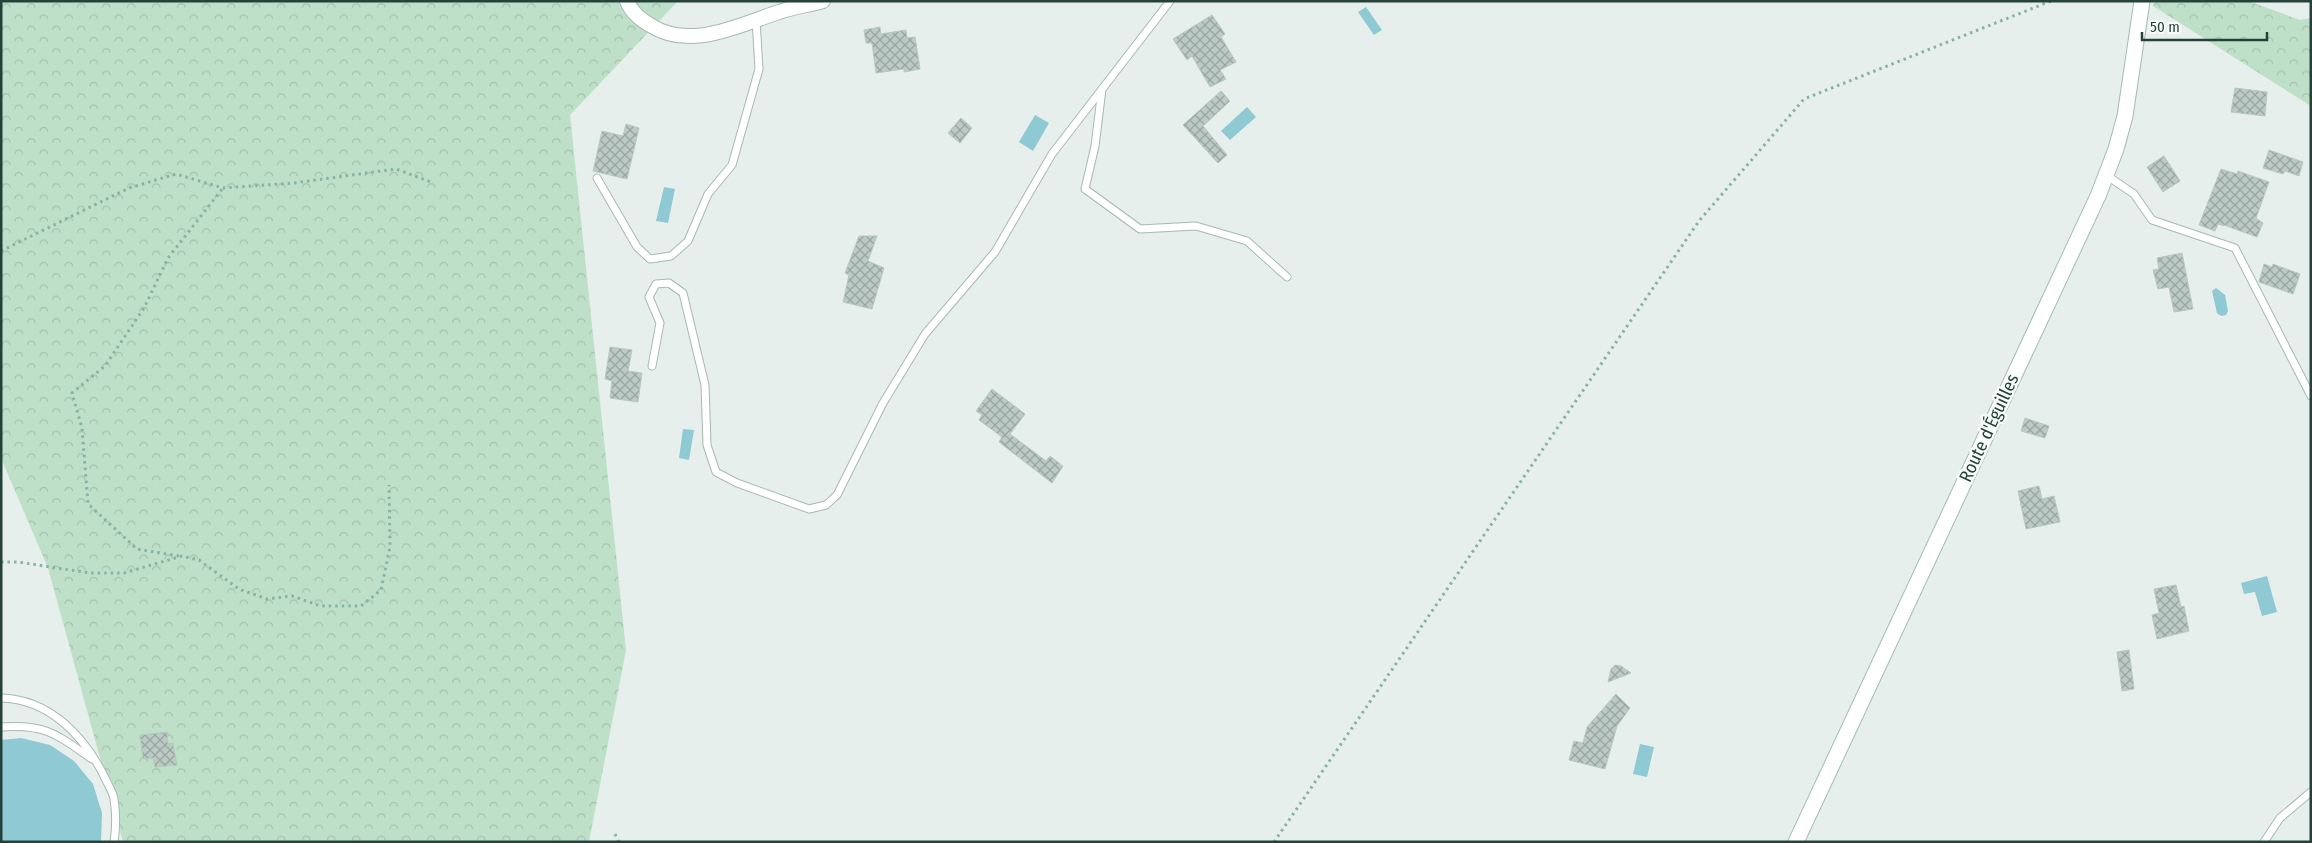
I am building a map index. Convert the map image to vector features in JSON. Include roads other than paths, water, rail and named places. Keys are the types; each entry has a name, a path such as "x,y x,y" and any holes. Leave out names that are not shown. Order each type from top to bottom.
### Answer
{"street":[{"path":"627,1 638,18 660,32 694,36 730,30 780,12 824,1"},
{"name":"Route d'Éguilles","path":"1796,842 2075,248 2106,175 2116,149 2125,116 2142,1"}],"lane":[{"path":"652,366 660,324 648,297 656,284 669,283 683,293 705,385 707,445 716,472 736,484 809,509 826,505 836,495 883,403 925,334 995,252 1052,154 1170,1"},
{"path":"597,178 637,247 650,259 671,256 688,242 708,194 732,165 759,69 756,20"},
{"path":"1102,89 1095,146 1085,189 1140,229 1196,226 1247,241 1286,278"},
{"path":"2106,175 2134,194 2152,220 2235,248 2311,396"},
{"path":"1,698 16,699 46,709 72,729 98,763 114,798 114,842"},
{"path":"1,728 25,726 56,733 98,763"},
{"path":"2264,842 2280,818 2311,792"}],"water":[{"path":"1366,7 1382,30 1374,35 1358,12"},
{"path":"1247,107 1256,117 1230,140 1221,131"},
{"path":"1035,115 1049,123 1033,151 1019,142"},
{"path":"664,187 675,189 668,223 656,221"},
{"path":"2216,288 2225,295 2228,311 2226,315 2221,316 2217,313 2212,291"},
{"path":"683,429 694,430 689,460 679,458"},
{"path":"2267,576 2277,612 2262,616 2255,592 2244,594 2241,583"},
{"path":"21,738 50,745 74,761 93,784 102,813 101,842 1,842 1,740"},
{"path":"1640,744 1654,747 1647,777 1633,774"}]}
